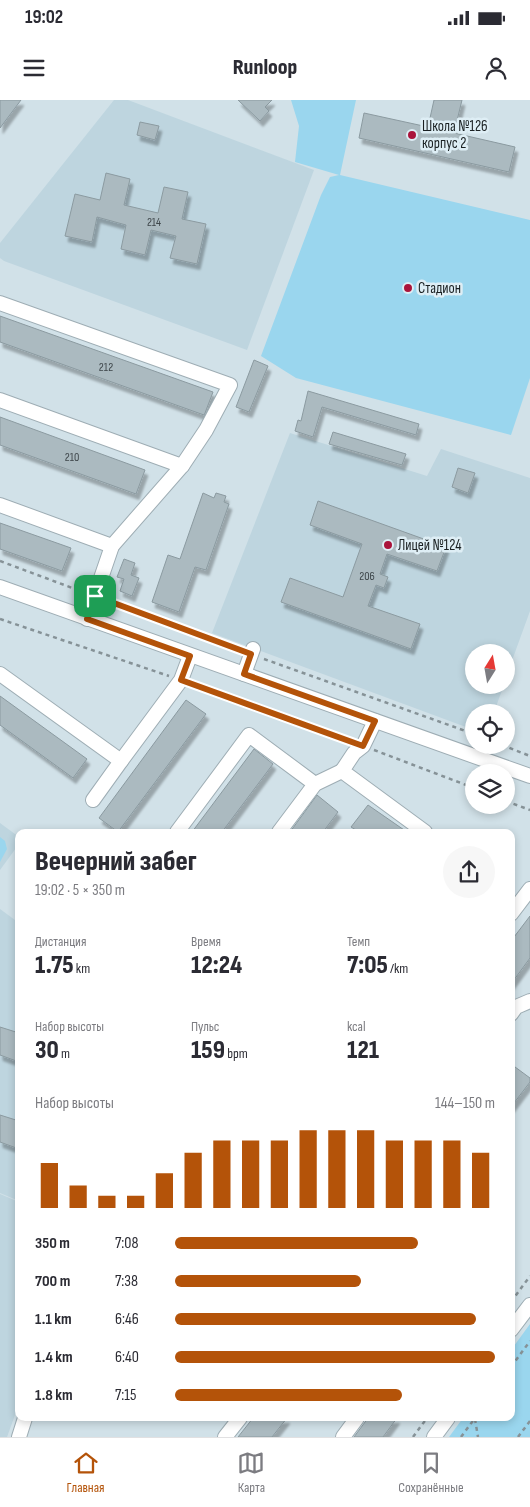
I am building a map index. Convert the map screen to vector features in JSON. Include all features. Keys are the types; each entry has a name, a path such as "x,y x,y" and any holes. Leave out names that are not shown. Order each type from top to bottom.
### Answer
{"street":[{"path":"0,303 230,385 206,430 182,466 112,546 87,619"},
{"path":"0,400 182,466"},
{"path":"0,505 112,546"},
{"path":"1,589 530,776"},
{"path":"244,674 252,652"},
{"path":"93,800 181,680 190,656"},
{"path":"0,674 121,761"},
{"path":"282,829 315,784 342,771 354,754 363,746 375,721"},
{"path":"179,829 249,735 315,784"},
{"path":"342,771 421,829"},
{"path":"516,899 530,889"},
{"path":"515,1008 530,1001"},
{"path":"515,1325 530,1305"},
{"path":"19,1437 25,1421"},
{"path":"225,1437 238,1421"},
{"path":"343,1437 355,1421"},
{"path":"434,1437 446,1421"}],"path":[{"path":"0,561 465,731"},
{"path":"0,619 181,680 465,785"},
{"path":"515,750 530,756"},
{"path":"515,804 530,810"},
{"path":"515,1297 530,1276"},
{"path":"515,1362 530,1341"},
{"path":"413,1437 425,1421"},
{"path":"461,1437 473,1421"},
{"path":"475,1421 478,1437"},
{"path":"518,1437 530,1421"}],"shaded area":[{"path":"114,100 128,100 314,170 247,350 0,258 0,243"},
{"name":"Стадион","path":"291,100 356,100 340,175 530,220 530,378 511,435 296,378 261,356 321,195 330,177 339,175 295,162 299,126"},
{"name":"Лицей №124","path":"290,433 427,476 441,449 530,478 530,611 515,652 515,644 465,644 465,694 501,694 497,704 465,704 465,727 212,633"},
{"path":"0,823 15,834 15,849 0,870"},
{"path":"0,837 5,841 7,849 0,862"},
{"path":"0,909 15,920 15,1199 0,1193"},
{"path":"0,1194 15,1200 15,1415 7,1437 0,1437"},
{"path":"530,1324 530,1437 449,1437 461,1421 515,1421 515,1345"}],"building":[{"path":"0,100 21,100 0,128"},
{"path":"238,100 272,100 265,107 269,111 260,121"},
{"name":"Школа №126 корпус 2","path":"434,100 462,100 454,133 515,147 509,172 359,138 364,113 428,127"},
{"path":"140,122 159,126 155,140 137,135"},
{"path":"106,173 130,179 124,205 158,213 164,187 188,192 182,219 206,224 197,264 170,258 176,236 151,230 145,255 121,249 126,225 97,217 92,242 65,236 75,194 100,200"},
{"path":"0,316 213,392 205,413 204,415 0,342"},
{"path":"254,360 268,366 249,412 236,407"},
{"path":"308,391 419,424 416,435 322,407 313,437 295,431 298,420 301,421"},
{"path":"0,417 145,470 136,494 0,445"},
{"path":"333,432 406,454 402,465 329,444"},
{"path":"458,468 475,473 468,493 452,487"},
{"path":"203,493 214,498 216,493 226,496 224,502 229,504 206,570 195,567 179,612 152,602 168,555 180,559"},
{"path":"318,501 446,547 437,571 387,554 380,574 388,577 384,588 376,585 368,606 420,624 411,649 281,602 290,578 343,597 362,544 310,525"},
{"path":"0,523 71,548 62,571 0,549"},
{"path":"124,559 135,563 131,575 139,578 132,596 120,591 124,579 117,577"},
{"path":"0,696 87,759 73,778 0,725"},
{"path":"186,700 206,714 120,829 114,829 99,818"},
{"path":"254,749 273,764 224,829 194,829"},
{"path":"317,795 338,812 325,829 292,829"},
{"path":"368,805 403,829 354,829 351,827"},
{"path":"530,916 530,958 515,979 515,936"},
{"path":"0,1027 15,1032 15,1061 0,1055"},
{"path":"515,1067 530,1078 530,1082 515,1102"},
{"path":"0,1115 15,1120 15,1148 0,1142"},
{"path":"251,1421 285,1421 272,1437 238,1437"},
{"path":"366,1421 395,1421 383,1437 354,1437"}],"place":[{"name":"Школа №126 корпус 2","path":"412,135"},
{"name":"Стадион","path":"408,288"},
{"name":"Лицей №124","path":"388,545"}],"route":[{"path":"95,596 251,654 244,674 375,721 363,746 181,680 190,656 87,619 95,596"}]}
